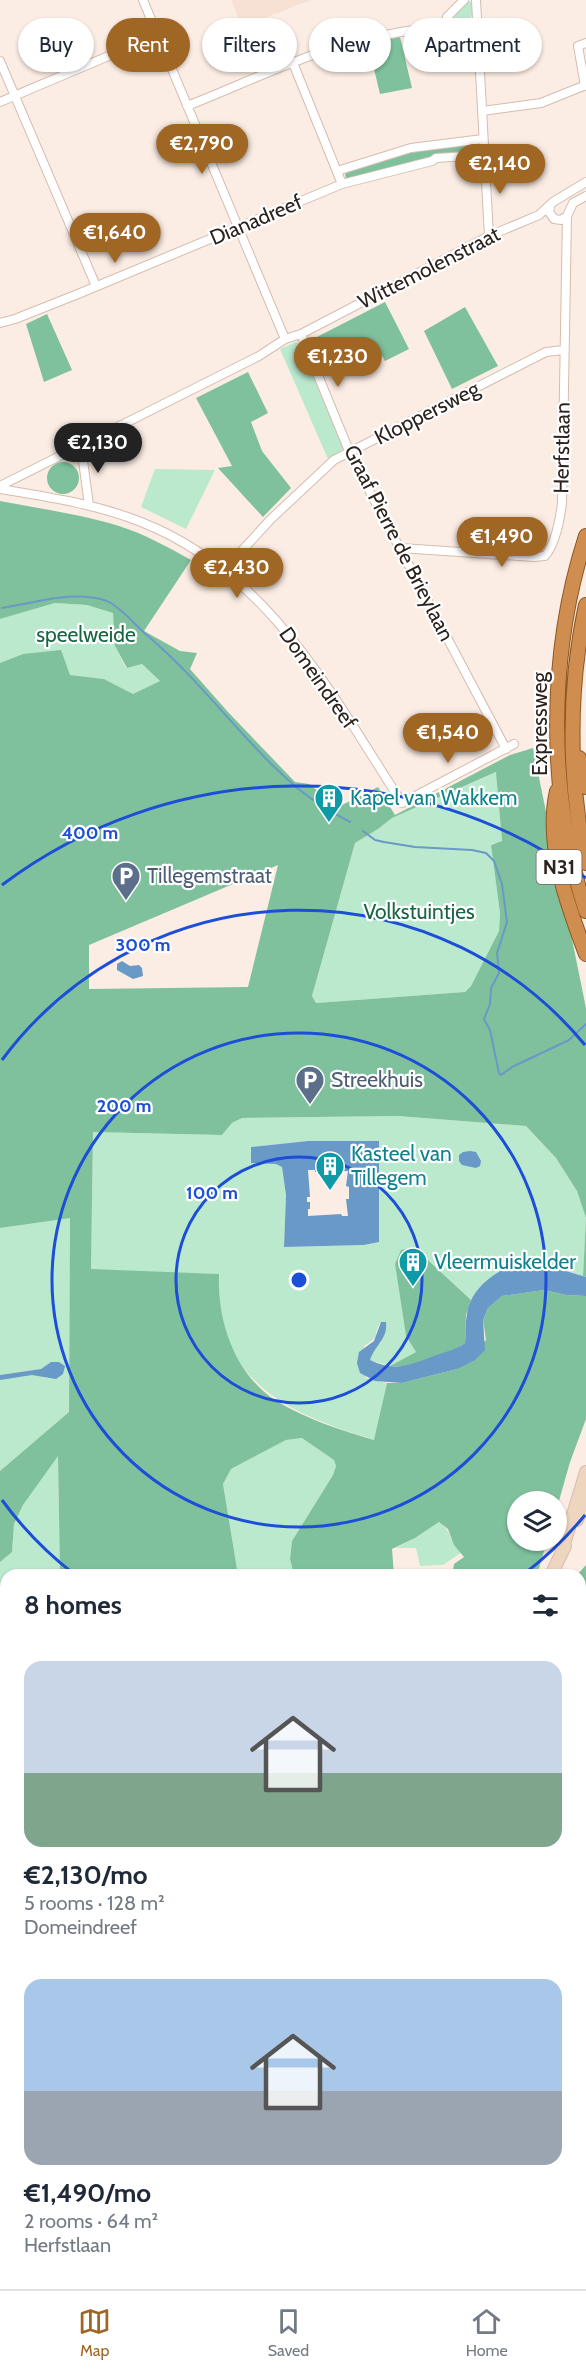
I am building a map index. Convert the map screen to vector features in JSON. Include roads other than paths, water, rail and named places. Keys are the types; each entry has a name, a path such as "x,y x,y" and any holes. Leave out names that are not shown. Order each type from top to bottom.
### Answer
{"highway":[{"name":"Expressweg","path":"586,536 562,647 558,703 560,778 576,874 586,911"},
{"name":"Expressweg","path":"586,605 574,693 573,742 577,813 586,862"},
{"name":"N31","path":"573,742 583,769 586,787"},
{"name":"N31","path":"560,778 552,819 553,837 562,878 586,954"}],"main road":[{"path":"561,1554 586,1472"},
{"path":"554,1569 586,1499"}],"street":[{"path":"143,0 150,18"},
{"path":"447,18 464,0"},
{"path":"476,0 477,18"},
{"path":"297,61 379,36 403,32"},
{"path":"482,111 541,103 585,85 578,46 586,43"},
{"path":"0,102 106,57"},
{"path":"0,61 96,286"},
{"path":"173,72 285,339"},
{"path":"187,106 270,72"},
{"path":"296,72 342,184"},
{"path":"480,72 489,236"},
{"path":"337,171 411,148 483,139"},
{"name":"Dianadreef","path":"0,323 15,319 342,184 432,161 436,158 484,155"},
{"path":"559,200 586,182"},
{"path":"555,218 568,212 573,203 586,196"},
{"path":"559,200 566,202 568,212"},
{"name":"Wittemolenstraat","path":"0,488 259,356 285,339 301,334 489,236 539,215 559,200"},
{"path":"550,206 555,218 567,229"},
{"name":"Herfstlaan","path":"401,548 534,557 545,556 549,551 562,503 568,212"},
{"name":"Wittemolenstraat","path":"539,215 555,218"},
{"name":"Graaf Pierre de Brieylaan","path":"301,334 351,452 510,747 402,803"},
{"name":"Kloppersweg","path":"225,569 286,504 334,460 550,351 564,350"},
{"path":"81,446 89,505"},
{"name":"Domeindreef","path":"0,488 89,505 159,529 193,547 225,569 278,621 302,649 402,803"}],"water":[{"path":"122,961 130,966 139,965 143,976 133,979 117,970 117,964"},
{"path":"308,1141 379,1141 379,1242 364,1245 284,1247 286,1195 282,1167 276,1164 251,1163 251,1147","holes":["308,1170 315,1170 315,1172 348,1171 346,1186 349,1187 349,1199 346,1199 348,1216 341,1214 308,1216 308,1209 310,1209 310,1202 307,1202 307,1197 310,1197"]},
{"path":"470,1151 476,1152 481,1161 480,1166 476,1168 462,1165 459,1161 459,1155"},
{"path":"520,1262 539,1263 586,1277 586,1296 566,1295 544,1290 502,1296 488,1308 483,1320 485,1350 475,1360 457,1369 402,1383 375,1381 360,1373 357,1363 359,1352 374,1341 381,1322 386,1322 385,1333 370,1360 387,1366 410,1364 450,1351 465,1343 469,1304 479,1288 494,1275"},
{"path":"51,1362 59,1362 65,1366 63,1374 56,1379 32,1375 0,1380 0,1375 41,1369"}],"waterway":[{"path":"57,598 92,597 111,603 168,654 296,787 350,822"},
{"path":"2,608 55,598"},
{"path":"363,831 375,840 415,847 472,850 486,853 494,861 502,884 507,922 497,953 499,973 491,988 490,1004 484,1019 490,1030 501,1075 512,1067 569,1040 586,1024"}],"place":[{"name":"Kapel van Wakkem","path":"329,824"},
{"name":"Tillegemstraat","path":"126,902"},
{"name":"Streekhuis","path":"310,1106"},
{"name":"Kasteel van Tillegem","path":"330,1192"},
{"name":"Vleermuiskelder","path":"413,1288"}],"park label":[{"name":"speelweide","path":"86,635"},
{"name":"Volkstuintjes","path":"419,912"}]}
